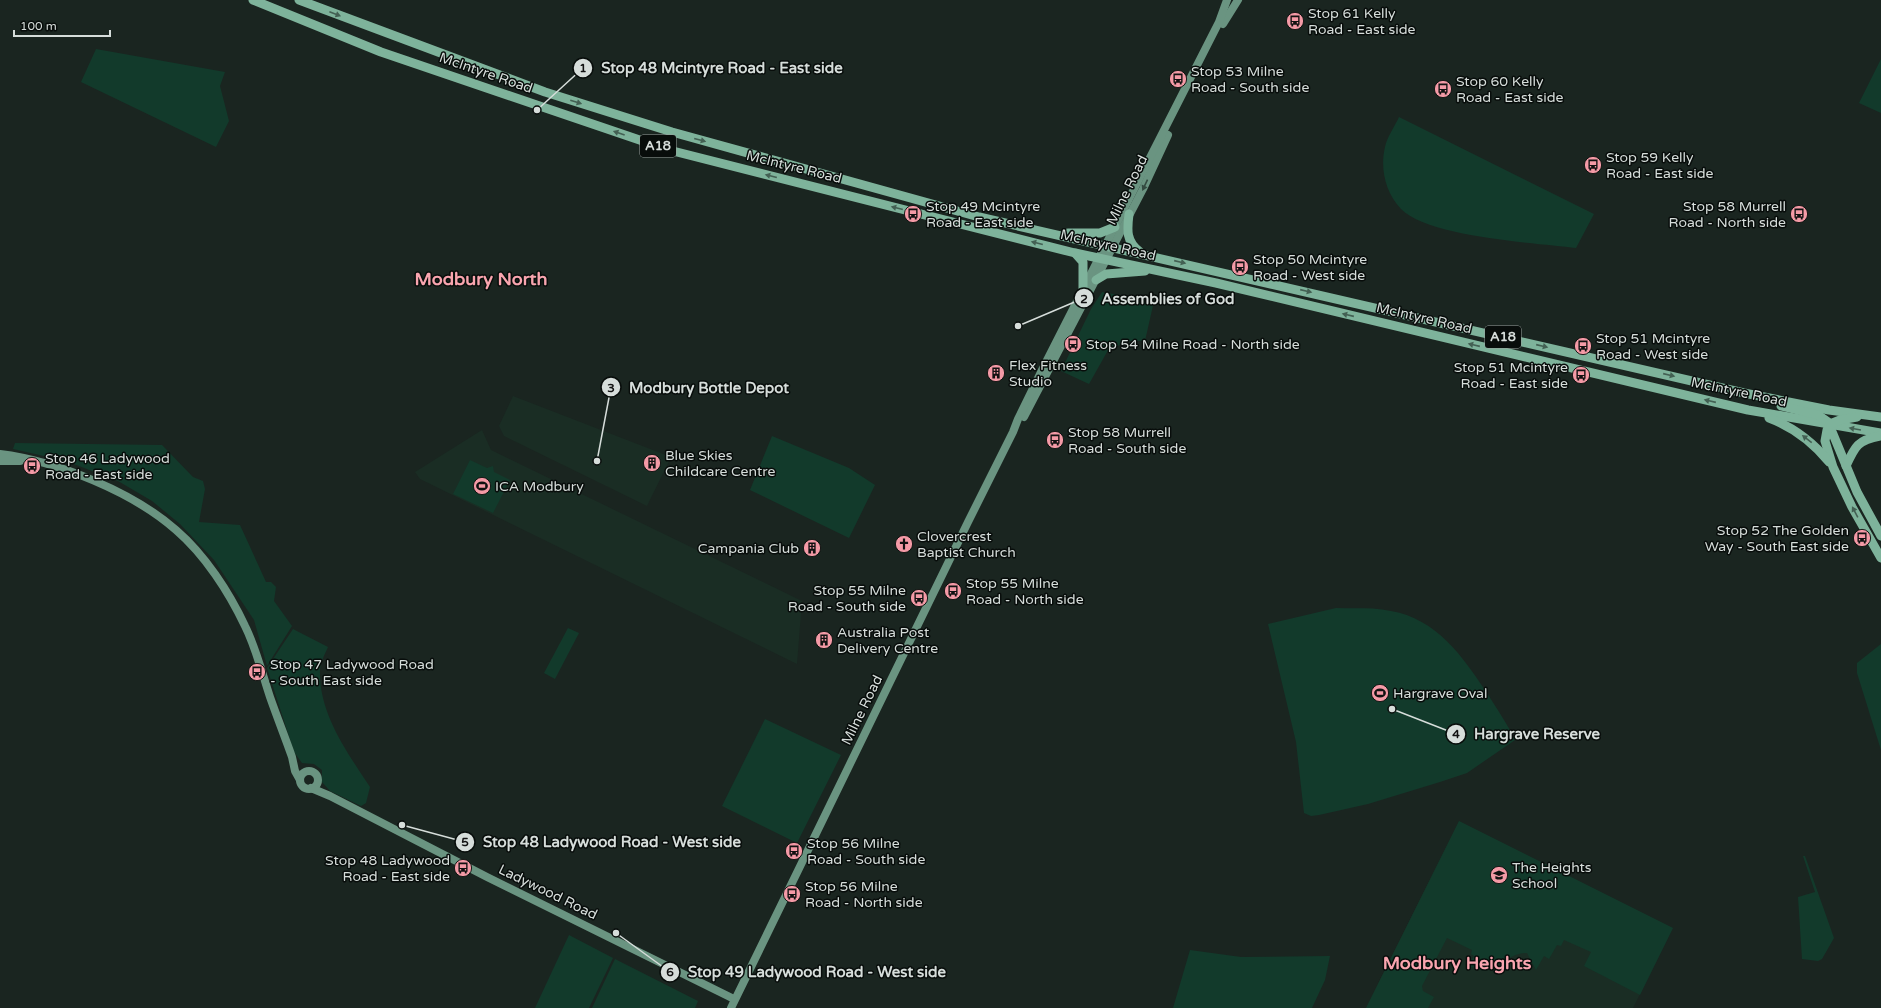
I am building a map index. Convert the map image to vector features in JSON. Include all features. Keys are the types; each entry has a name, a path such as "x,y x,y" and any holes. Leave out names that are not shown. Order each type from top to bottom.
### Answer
{"main road":[{"name":"McIntyre Road","path":"253,0 381,52 669,150 1075,253 1224,285 1748,410 1881,434"},
{"name":"McIntyre Road","path":"299,0 545,92 672,132 980,217 1142,253 1744,393 1866,416 1881,417"},
{"name":"Milne Road","path":"1110,246 1115,227 1219,22 1227,0"},
{"name":"Milne Road","path":"731,1008 734,999 974,509 1014,432 1032,390 1083,291 1143,189 1165,141 1222,27 1238,0"},
{"path":"1129,214 1129,239 1134,247 1142,253"},
{"path":"1053,233 1100,232 1115,227"},
{"path":"1075,253 1083,262 1083,291"},
{"name":"Milne Road","path":"1014,432 1031,406 1096,280 1103,259"},
{"path":"1096,280 1106,274 1156,271"},
{"path":"1744,393 1765,402 1818,415 1830,424 1857,492 1881,536"},
{"path":"1748,410 1792,428 1812,444 1833,467"},
{"path":"1866,416 1840,420 1830,424 1826,430 1825,441 1833,467 1852,508 1881,558"},
{"path":"1846,466 1852,452 1860,443 1881,434"},
{"path":"0,454 20,457 30,461 62,468 118,492 151,511 176,530 194,548 232,601 246,627 292,757 296,764 317,775 318,782 311,788 303,786 293,765 292,757"},
{"path":"0,461 30,461"},
{"path":"300,780 302,775 310,771"},
{"name":"Ladywood Road","path":"318,782 330,796"},
{"name":"Ladywood Road","path":"311,788 330,796 487,877 734,999"},
{"name":"Milne Road","path":"725,1008 734,999"}],"shaded area":[{"path":"513,396 671,457 647,506 504,436 499,426"},
{"path":"482,430 491,450 802,601 797,664 420,479 415,472"},
{"name":"The Heights School","path":"1459,821 1673,928 1633,1008 1366,1008"}],"green space":[{"path":"96,49 225,72 220,86 229,121 216,147 81,82"},
{"path":"1881,59 1881,113 1859,103"},
{"path":"1399,117 1594,214 1576,248 1510,241 1458,232 1434,226 1415,219 1401,209 1391,195 1385,180 1383,163 1386,143"},
{"path":"1102,292 1154,301 1145,341 1127,341 1107,352 1089,384 1061,371 1091,309"},
{"path":"772,436 849,468 875,485 849,538 750,490"},
{"path":"15,443 162,445 193,477 203,481 205,489 199,522 240,525 266,582 271,582 276,587 274,601 292,626 267,666 254,620 214,560 180,524 152,501 118,481 66,461 13,449"},
{"name":"ICA Modbury","path":"470,460 487,468 493,466 494,472 510,480 493,513 453,494"},
{"path":"1336,608 1391,611 1407,615 1422,622 1435,631 1458,653 1468,666 1502,716 1515,740 1467,773 1368,804 1319,815 1311,816 1304,813 1296,742 1268,624"},
{"path":"568,628 579,633 555,679 544,673"},
{"path":"293,629 328,647 320,668 321,687 324,702 336,732 370,787 366,803 361,806 330,791 322,782 322,770 314,764 302,763 294,752 267,668"},
{"path":"1881,644 1881,750 1857,673 1857,663"},
{"path":"765,719 841,755 797,843 722,806"},
{"name":"The Heights School","path":"1459,821 1673,928 1640,995 1584,966 1591,952 1564,940 1561,946 1557,945 1549,959 1544,956 1536,970 1527,953 1513,956 1484,971 1468,966 1474,956 1471,954 1472,950 1447,938 1422,986 1423,991 1434,997 1428,1008 1366,1008"},
{"path":"1803,856 1805,856 1834,938 1822,959 1818,961 1802,959 1798,897 1815,892"},
{"path":"569,935 613,958 589,1008 535,1008"},
{"path":"1190,950 1241,957 1330,956 1325,980 1312,1008 1173,1008"},
{"path":"615,959 698,1001 695,1008 592,1008"}],"place":[{"name":"Stop 61 Kelly Road - East side","path":"1295,21"},
{"name":"Stop 53 Milne Road - South side","path":"1178,79"},
{"name":"Stop 60 Kelly Road - East side","path":"1443,89"},
{"name":"Stop 48 Mcintyre Road - East side","path":"537,110"},
{"name":"Stop 59 Kelly Road - East side","path":"1593,165"},
{"name":"Stop 49 Mcintyre Road - East side","path":"913,214"},
{"name":"Stop 58 Murrell Road - North side","path":"1799,214"},
{"name":"Stop 50 Mcintyre Road - West side","path":"1240,267"},
{"name":"Assemblies of God","path":"1018,326"},
{"name":"Stop 54 Milne Road - North side","path":"1073,344"},
{"name":"Stop 51 Mcintyre Road - West side","path":"1583,346"},
{"name":"Flex Fitness Studio","path":"996,373"},
{"name":"Stop 51 Mcintyre Road - East side","path":"1581,375"},
{"name":"Stop 58 Murrell Road - South side","path":"1055,440"},
{"name":"Modbury Bottle Depot","path":"597,461"},
{"name":"Blue Skies Childcare Centre","path":"652,463"},
{"name":"Stop 46 Ladywood Road - East side","path":"32,466"},
{"name":"ICA Modbury","path":"482,486"},
{"name":"Stop 52 The Golden Way - South East side","path":"1862,538"},
{"name":"Clovercrest Baptist Church","path":"904,544"},
{"name":"Campania Club","path":"812,548"},
{"name":"Stop 55 Milne Road - North side","path":"953,591"},
{"name":"Stop 55 Milne Road - South side","path":"919,598"},
{"name":"Australia Post Delivery Centre","path":"824,640"},
{"name":"Stop 47 Ladywood Road - South East side","path":"257,672"},
{"name":"Hargrave Oval","path":"1380,693"},
{"name":"Hargrave Reserve","path":"1392,709"},
{"name":"Stop 48 Ladywood Road - West side","path":"402,825"},
{"name":"Stop 56 Milne Road - South side","path":"794,851"},
{"name":"Stop 48 Ladywood Road - East side","path":"463,868"},
{"name":"The Heights School","path":"1499,875"},
{"name":"Stop 56 Milne Road - North side","path":"792,894"},
{"name":"Stop 49 Ladywood Road - West side","path":"616,933"}],"district":[{"name":"Modbury North","path":"481,279"},
{"name":"Modbury Heights","path":"1457,963"}]}
